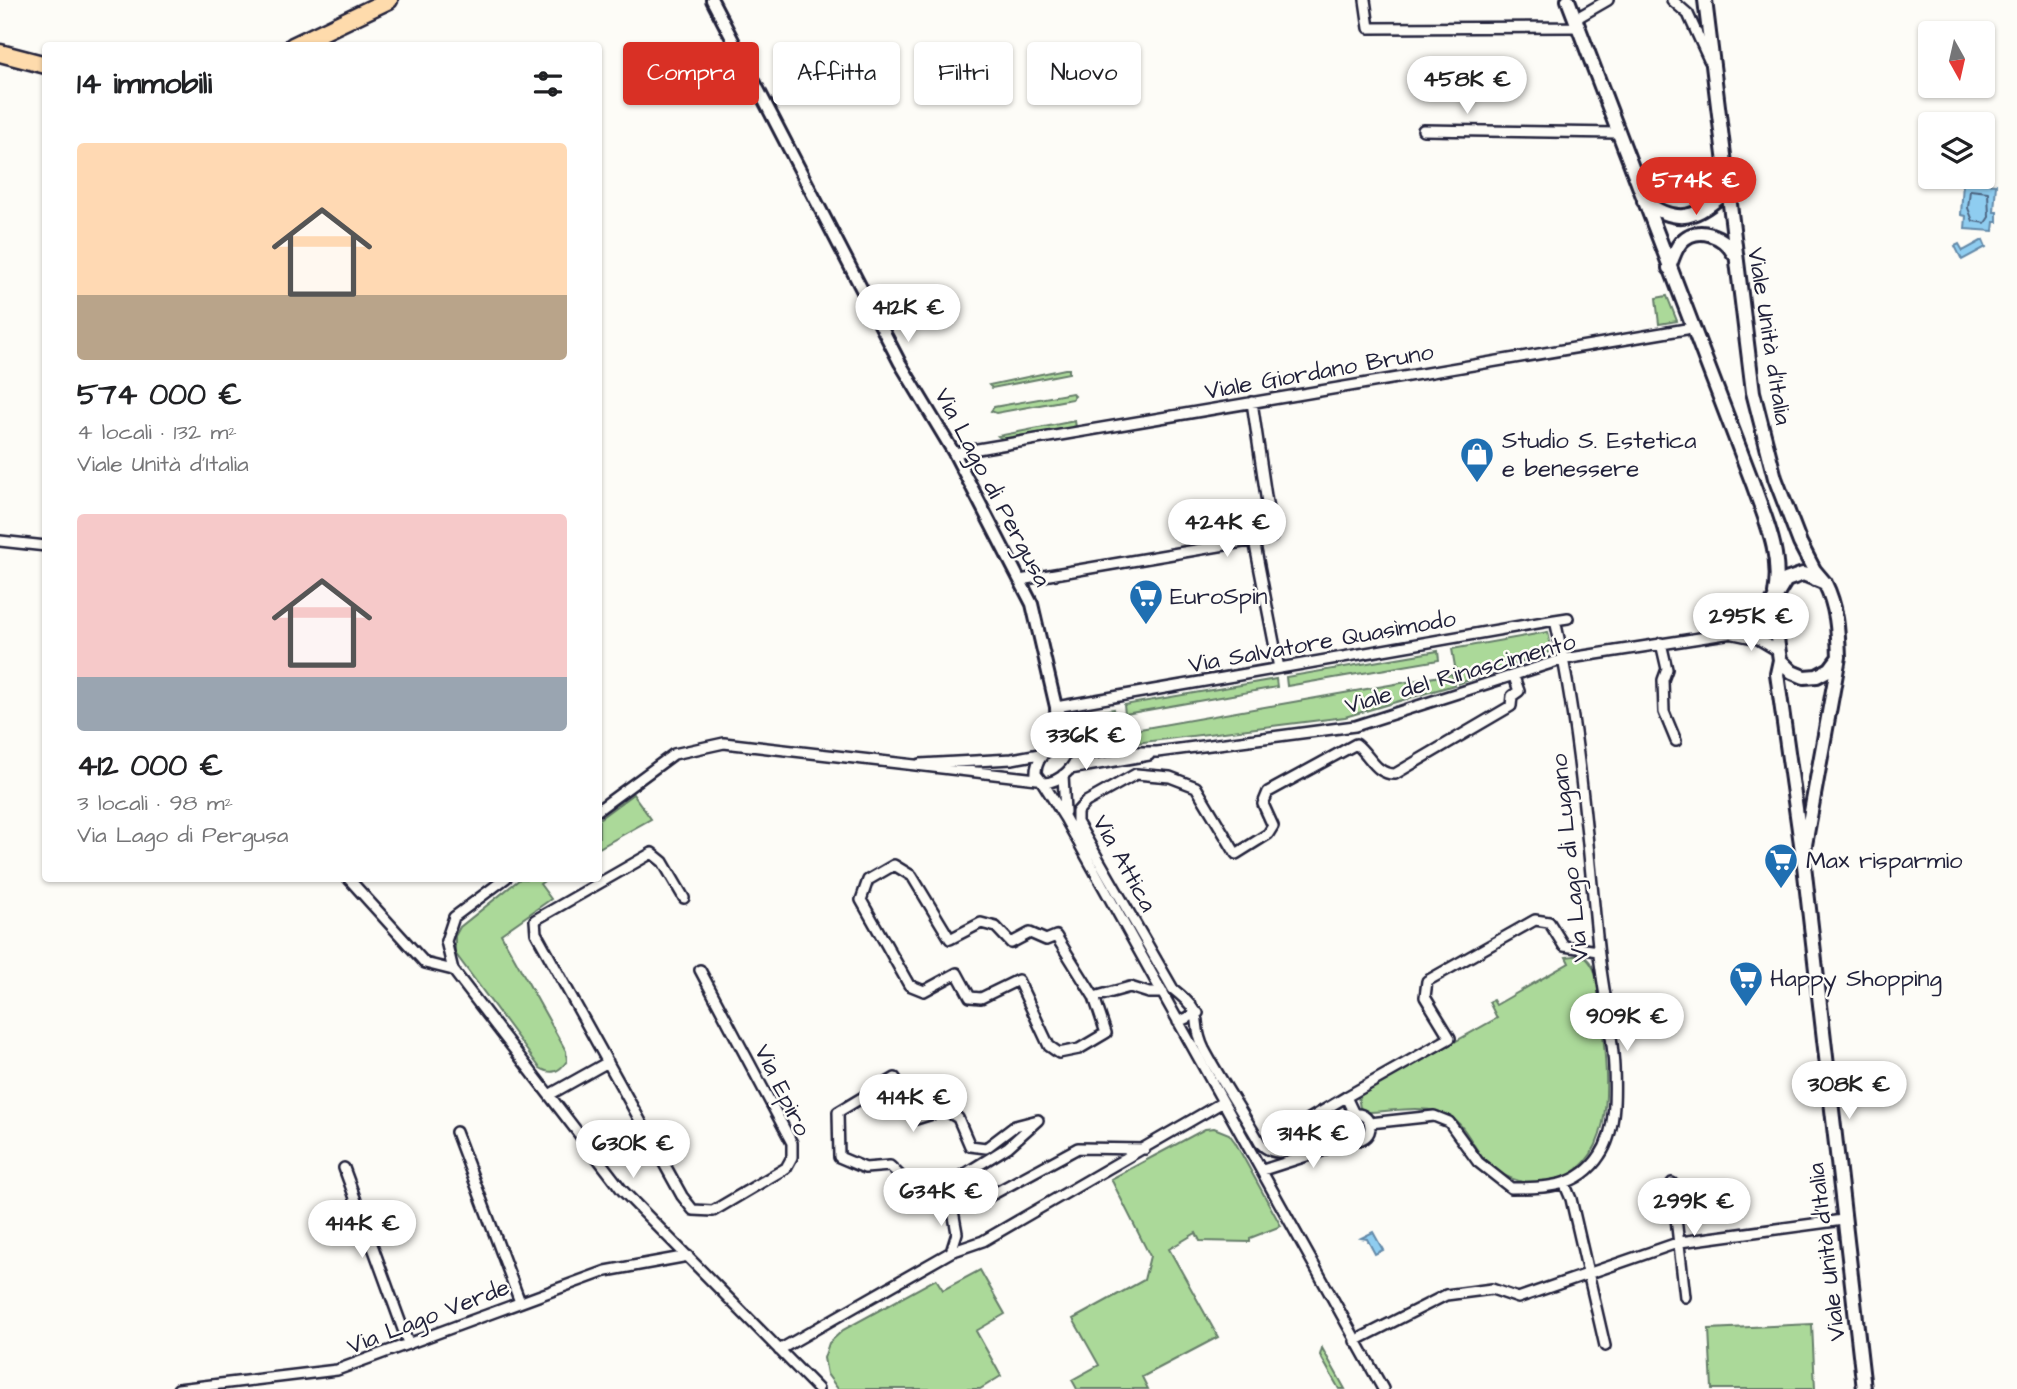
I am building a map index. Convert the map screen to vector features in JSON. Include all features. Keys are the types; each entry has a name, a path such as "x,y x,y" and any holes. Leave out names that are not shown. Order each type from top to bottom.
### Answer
{"highway":[{"path":"301,42 389,0"},
{"path":"0,53 42,64"}],"main road":[{"name":"Viale Unità d'Italia","path":"1568,0 1774,545 1779,570 1774,598 1779,655 1777,674 1803,859 1864,1389"},
{"name":"Viale Unità d'Italia","path":"1705,0 1754,392 1775,478 1800,543 1835,603 1839,657 1810,800 1803,859"},
{"path":"1644,201 1664,213 1695,216 1713,205 1727,191"},
{"path":"1670,268 1679,244 1696,234 1707,233 1721,238 1736,257"},
{"path":"1774,598 1786,580 1803,574 1825,583"},
{"path":"1779,655 1792,672 1804,677 1817,676 1830,669 1839,657"}],"street":[{"name":"Via Lago di Pergusa","path":"712,0 900,363 954,453 1032,604 1042,636 1056,706 1057,743"},
{"path":"1366,0 1369,28 1577,23 1608,0"},
{"path":"1672,0 1688,14 1712,65"},
{"path":"1423,130 1618,133"},
{"name":"Viale Giordano Bruno","path":"954,453 1692,328"},
{"path":"1020,580 1272,537 1252,402"},
{"path":"1254,540 1279,668"},
{"path":"0,541 42,546"},
{"name":"Viale del Rinascimento","path":"1157,752 1355,726 1564,659 1732,634 1749,627 1774,598"},
{"name":"Via Salvatore Quasìmodo","path":"1056,706 1568,618"},
{"path":"1555,620 1564,659"},
{"name":"Viale del Rinascimento","path":"1732,634 1758,639 1779,655"},
{"path":"1661,643 1667,669 1663,680 1664,712 1676,741"},
{"name":"Via Lago di Lugano","path":"1564,659 1614,1066 1614,1112 1601,1155 1582,1174 1565,1185"},
{"name":"Via Attica","path":"1198,1013 1191,1003 1173,989 1077,822 1077,811 1086,802 1136,774 1170,776 1196,788 1236,854 1268,834 1273,826 1264,804 1268,792 1356,744 1368,753 1377,769 1385,775 1395,774 1511,706 1512,696 1519,691 1514,677"},
{"name":"Via Lago di Pergusa","path":"1056,706 1074,741"},
{"path":"1157,752 1111,752 1074,741 1057,743 1036,764 1040,781 1065,818 1383,1389"},
{"path":"602,807 674,754 724,743 918,764 930,769 1056,781 1079,755 1074,741"},
{"path":"1066,772 1136,759 1157,752"},
{"path":"918,764 932,761 1012,759 1046,753"},
{"path":"1065,818 1066,772"},
{"path":"602,882 652,853 663,862 684,898"},
{"path":"894,865 912,876 950,939 981,923 996,927 1011,943 1030,933 1046,940 1056,936 1094,997 1106,1033 1079,1049 1059,1053 1049,1045 1018,980 981,998 970,997 957,972 924,990 909,985 861,900 868,880 894,865"},
{"path":"352,882 425,963 453,970"},
{"path":"501,882 454,917 446,941 453,970 622,1190 818,1389"},
{"path":"549,1095 608,1062 536,933 535,920 601,882"},
{"path":"1178,1022 1198,1013 1202,1045 1268,1151 1278,1153 1293,1149 1306,1139 1309,1119 1450,1038 1425,997 1427,981 1535,920 1549,922 1564,946 1598,951"},
{"name":"Via Epiro","path":"608,1062 682,1196 693,1210 713,1211 786,1168 792,1157 792,1143 700,970"},
{"path":"1094,997 1130,987 1149,993 1163,993"},
{"path":"951,1252 957,1233 953,1205 958,1178 1008,1147 1038,1120 1015,1126 986,1148 970,1146 958,1118 945,1110 916,1119 895,1078 838,1112 839,1157 865,1168 890,1166 919,1195 955,1193"},
{"path":"1346,1097 1354,1114"},
{"path":"779,1350 951,1252 983,1241 1147,1149 1223,1102"},
{"path":"1354,1114 1366,1116 1370,1123 1370,1132 1364,1138 1356,1140 1348,1136 1345,1124 1354,1114"},
{"path":"1370,1123 1434,1116 1449,1122 1478,1162 1511,1188 1565,1185 1572,1199 1605,1346"},
{"path":"456,1132 520,1302"},
{"path":"1263,1170 1322,1151 1348,1136"},
{"path":"953,1205 971,1206 1078,1148 1147,1149"},
{"path":"344,1168 408,1343"},
{"path":"1672,1183 1685,1297"},
{"path":"1355,1341 1446,1295 1492,1289 1518,1298 1680,1242 1843,1220"},
{"name":"Via Lago Verde","path":"177,1389 337,1370 606,1271 688,1256"}],"green space":[{"path":"1667,296 1677,321 1659,324 1656,298"},
{"path":"1069,369 1069,373 992,388 989,385"},
{"path":"1072,393 1075,396 1072,399 996,413 991,411 994,407"},
{"path":"1075,421 1076,427 1002,439 998,436"},
{"path":"1548,632 1552,651 1458,684 1452,649"},
{"path":"1438,651 1439,660 1287,686 1286,677"},
{"path":"1452,674 1454,685 1345,717 1136,743 1134,730"},
{"path":"1276,679 1277,687 1125,714 1124,705"},
{"path":"1114,709 1118,732 1132,730 1134,743 1096,741 1079,732 1068,717"},
{"path":"633,794 651,819 602,846 602,817"},
{"path":"516,882 543,882 540,884 551,899 501,934 566,1051 567,1061 561,1068 548,1071 540,1068 455,953 455,936 460,927"},
{"path":"1581,955 1593,968 1600,990 1606,1100 1597,1143 1586,1160 1571,1174 1542,1183 1513,1179 1487,1163 1458,1122 1450,1116 1421,1109 1365,1112 1360,1108 1358,1096 1497,1018 1489,1002 1493,1000 1496,1005 1569,963 1566,957"},
{"path":"1214,1128 1229,1134 1235,1142 1281,1226 1250,1238 1250,1242 1200,1241 1196,1233 1169,1249 1218,1337 1142,1377 1148,1389 1077,1389 1072,1380 1099,1365 1073,1319 1144,1280 1150,1256 1111,1179 1205,1129"},
{"path":"980,1270 1005,1314 976,1331 1001,1376 980,1389 838,1389 827,1374 824,1358 829,1343 843,1330 936,1279 943,1290"},
{"path":"1812,1324 1815,1389 1712,1389 1709,1329"},
{"path":"1322,1348 1345,1389 1339,1389 1320,1355"}],"water":[{"path":"1996,184 1994,212 1997,212 1997,222 1994,222 1993,231 1965,229 1966,216 1961,215 1963,189 1995,189"},
{"path":"1983,240 1986,247 1962,260 1955,246 1959,244 1963,251"},
{"path":"1373,1232 1383,1250 1375,1254 1367,1239 1361,1238"}],"place":[{"name":"Studio S. Estetica e benessere","path":"1477,484"},
{"name":"EuroSpin","path":"1146,626"},
{"name":"Max risparmio","path":"1781,890"},
{"name":"Happy Shopping","path":"1746,1008"}]}
